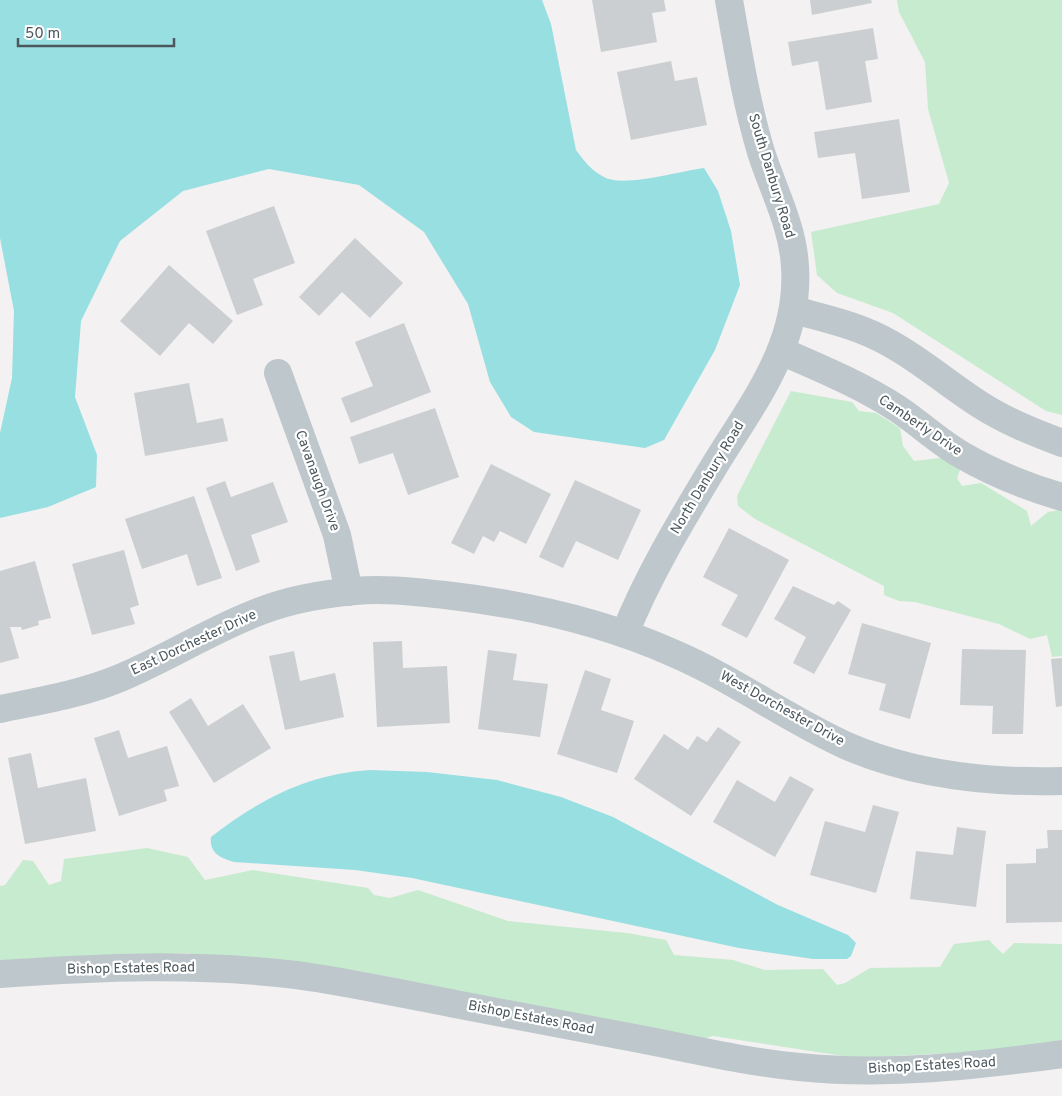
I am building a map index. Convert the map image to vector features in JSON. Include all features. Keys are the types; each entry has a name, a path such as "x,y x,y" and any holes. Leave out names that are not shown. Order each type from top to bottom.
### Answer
{"street":[{"name":"South Danbury Road","path":"729,0 755,127 791,235 796,265 792,317"},
{"name":"North Danbury Road","path":"625,633 640,596 682,520 774,367 792,317"},
{"path":"792,317 846,324 889,342 927,366 979,404 1026,430 1062,442"},
{"name":"Camberly Drive","path":"780,351 866,390 898,409 959,454 1042,492 1062,497"},
{"name":"Cavanaugh Drive","path":"278,373 337,535 349,592"},
{"name":"East Dorchester Drive","path":"0,709 49,699 116,680 249,615 305,599 349,592 417,592 485,600 560,614 625,633"},
{"name":"West Dorchester Drive","path":"625,633 723,676 780,711 848,746 915,768 974,778 1062,781"},
{"name":"Bishop Estates Road","path":"0,974 118,967 196,967 296,975 389,991 724,1056 800,1067 868,1071 1004,1062 1062,1054"}],"green space":[{"path":"897,0 1062,0 1062,415 1046,411 893,313 837,293 817,275 811,232 939,204 949,183 928,109 925,62 899,12"},
{"path":"791,391 852,402 859,411 876,413 900,428 903,446 914,461 949,457 962,465 957,478 962,486 981,483 1027,511 1031,526 1048,512 1062,510 1062,656 1052,657 1047,635 1030,639 999,624 915,602 899,601 884,595 884,586 755,519 738,506 737,496"},
{"path":"147,848 188,857 205,880 253,870 368,888 374,895 390,898 418,890 508,921 627,933 666,940 674,955 733,960 765,970 823,969 837,985 845,983 870,968 940,967 954,944 989,940 1003,954 1014,943 1062,944 1062,1042 1008,1050 856,1058 713,1036 700,1040 355,970 185,953 0,963 0,886 5,885 23,860 33,861 49,885 61,881 64,859"}],"water":[{"path":"0,0 542,0 551,24 576,150 582,158 604,177 624,181 652,178 704,168 718,191 731,231 740,285 715,350 664,440 645,448 534,432 511,417 490,382 468,304 424,232 359,185 269,169 183,191 120,241 81,321 75,397 97,455 96,487 48,507 0,518 0,433 12,378 14,311 0,238"},
{"path":"370,770 427,772 497,780 561,797 613,817 778,905 848,935 856,943 851,956 847,959 813,959 739,948 412,878 355,870 234,862 220,857 214,851 211,837 229,823 266,800 305,783 347,772"}],"building":[{"path":"592,0 664,0 666,11 652,13 657,42 601,52"},
{"path":"810,0 871,0 872,3 812,15"},
{"path":"873,28 878,59 865,61 872,102 826,110 818,61 792,66 788,42"},
{"path":"671,61 675,81 697,77 707,125 631,140 617,72"},
{"path":"899,119 910,192 862,199 855,153 818,158 814,132"},
{"path":"274,206 295,263 253,279 263,305 237,315 206,231"},
{"path":"355,238 403,283 370,318 342,292 319,316 299,297"},
{"path":"169,265 233,321 213,344 189,323 160,356 120,321"},
{"path":"404,323 431,392 351,423 341,398 373,386 355,342"},
{"path":"189,383 197,423 223,418 228,441 145,456 134,393"},
{"path":"435,408 459,477 408,495 393,453 359,464 350,437"},
{"path":"491,464 551,494 526,544 500,531 494,542 483,536 474,554 451,543"},
{"path":"575,480 641,510 618,560 576,541 563,568 539,557"},
{"path":"225,481 231,497 273,482 288,522 251,535 260,562 236,571 206,488"},
{"path":"194,496 222,578 197,586 187,554 142,569 125,519"},
{"path":"729,528 789,560 747,638 721,625 738,595 703,577"},
{"path":"124,550 139,605 130,608 135,624 92,635 72,564"},
{"path":"35,561 51,618 38,621 39,625 22,630 21,627 10,627 19,658 0,663 0,571"},
{"path":"793,586 834,605 838,601 851,610 814,674 793,663 806,637 774,619"},
{"path":"862,623 931,643 910,719 879,710 886,684 848,674"},
{"path":"402,641 403,668 447,666 450,723 377,727 373,642"},
{"path":"962,649 1026,650 1023,734 992,734 993,706 960,705"},
{"path":"488,650 517,654 513,680 548,684 540,737 478,729"},
{"path":"294,651 300,681 335,673 344,717 285,730 269,656"},
{"path":"1062,658 1062,706 1056,707 1051,659"},
{"path":"585,670 611,679 601,710 634,721 617,773 557,754"},
{"path":"191,698 208,726 243,704 271,748 214,783 169,712"},
{"path":"718,727 741,742 691,816 634,779 664,734 688,750 697,736 707,742"},
{"path":"119,730 128,758 167,746 179,786 164,790 167,801 119,816 94,738"},
{"path":"31,753 38,788 86,778 96,831 25,844 8,758"},
{"path":"790,776 814,789 775,857 713,822 737,780 775,802"},
{"path":"873,805 899,812 876,893 810,875 825,821 865,832"},
{"path":"957,827 986,831 976,907 910,899 916,851 953,855"},
{"path":"1047,830 1062,830 1062,922 1006,923 1006,864 1036,863 1036,849 1048,848"}]}
